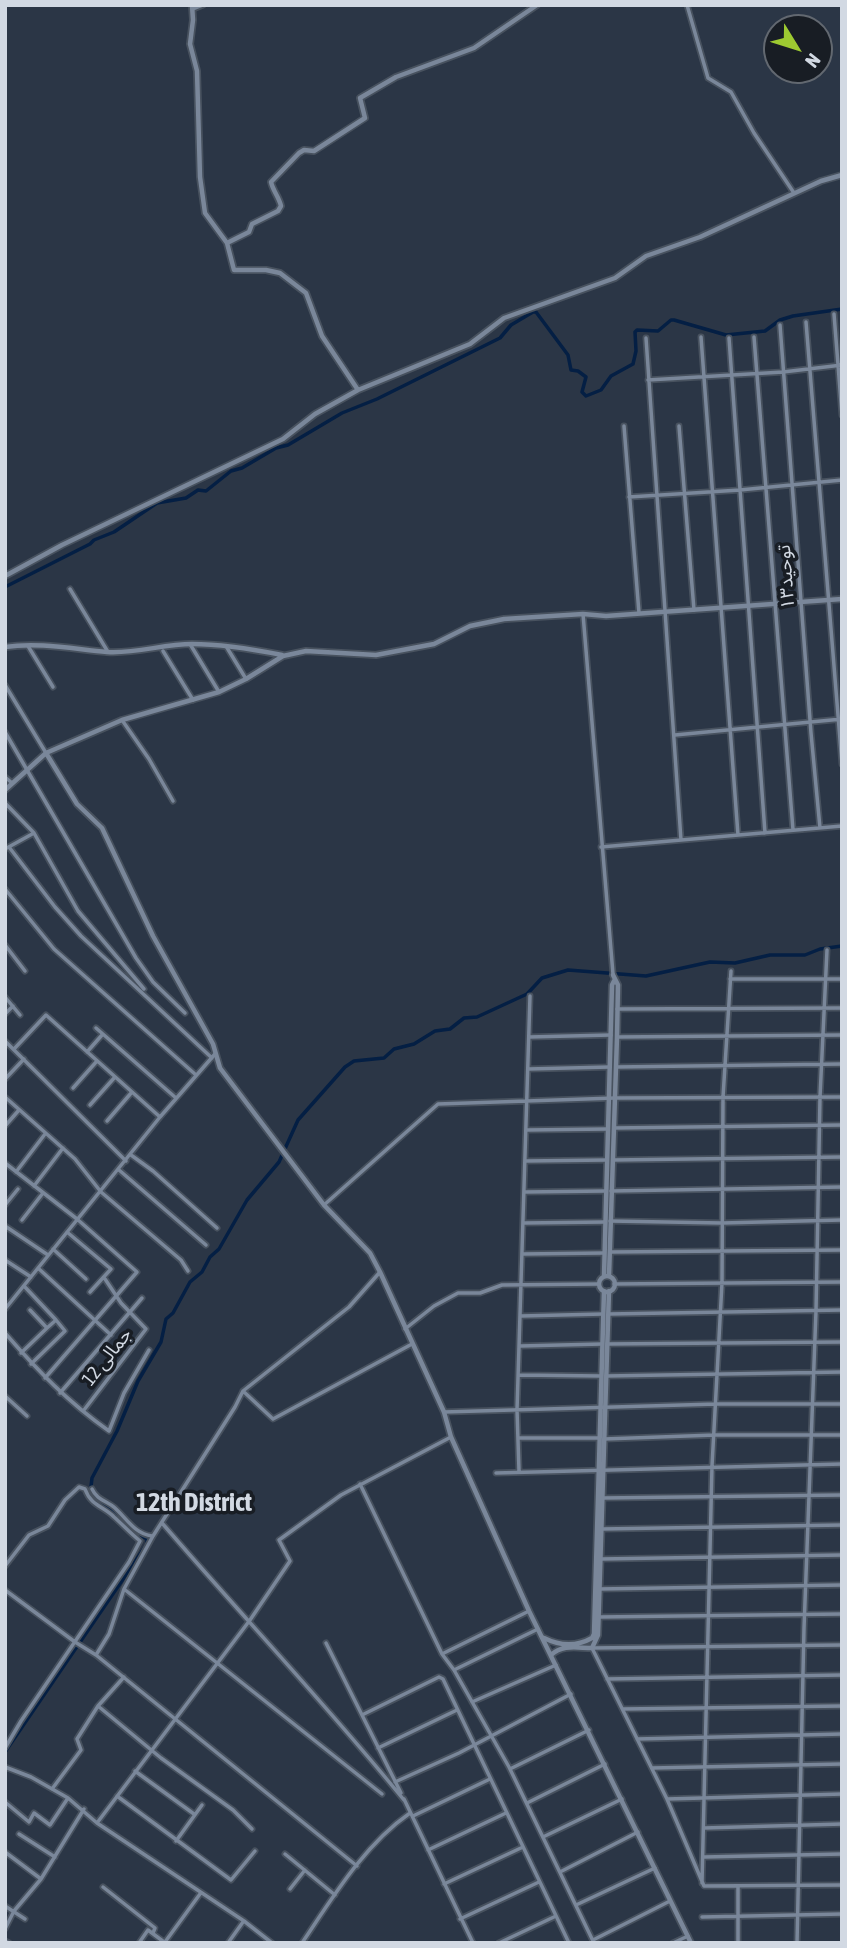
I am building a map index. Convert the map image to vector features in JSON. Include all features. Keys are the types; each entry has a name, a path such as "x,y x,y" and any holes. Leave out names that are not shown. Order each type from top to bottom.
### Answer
{"street":[{"path":"203,5 192,7 190,44 197,71 200,177 205,213 227,243 234,270 281,273 306,293 322,336 358,390"},
{"path":"227,243 248,232 252,224 278,211 281,206 272,190 271,182 299,153 304,150 314,151 365,118 360,98 396,77 474,48 537,5"},
{"path":"687,5 708,78 731,92 754,133 795,193"},
{"path":"5,576 62,545 283,439 315,414 358,390 470,344 504,318 615,278 646,256 700,237 821,181 842,175"},
{"path":"834,314 842,415"},
{"path":"806,322 842,764"},
{"name":"توحید۱۳","path":"780,325 820,828"},
{"path":"754,337 793,830"},
{"path":"646,338 681,840"},
{"path":"701,338 738,835"},
{"path":"729,338 765,833"},
{"path":"648,380 783,372 840,365"},
{"path":"624,426 639,614"},
{"path":"679,426 694,610"},
{"path":"629,497 842,480"},
{"path":"70,589 108,652"},
{"path":"5,790 46,753 122,720 219,692 283,656 306,651 376,655 434,645 470,626 504,619 583,614 606,616 842,599"},
{"path":"583,614 610,960 618,985 614,1036"},
{"path":"190,644 219,692"},
{"path":"5,647 75,648 108,652 140,651 190,644 226,646 283,656"},
{"path":"28,646 53,687"},
{"path":"226,646 246,679"},
{"path":"163,651 193,700"},
{"path":"5,685 77,804 102,828 153,936 213,1044 214,1056 220,1069 324,1205 370,1253 444,1412 451,1437 529,1611 691,1943"},
{"path":"675,735 840,719"},
{"path":"122,720 144,750 173,801"},
{"path":"5,732 136,958 153,982 185,1013"},
{"path":"5,777 12,783"},
{"path":"5,803 34,833 78,911 142,991"},
{"path":"601,847 842,826"},
{"path":"34,833 7,848 81,936 214,1056"},
{"path":"5,889 54,949 196,1075"},
{"path":"5,945 26,971"},
{"path":"797,1943 803,1645 827,950"},
{"path":"702,1883 712,1466 716,1435 722,1283 723,1097 731,971"},
{"path":"599,1284 606,1276 614,978"},
{"path":"730,979 842,979"},
{"path":"142,991 153,982"},
{"path":"519,1471 517,1410 530,996"},
{"path":"5,997 20,1015"},
{"path":"5,1014 13,1006"},
{"path":"617,1009 842,1008"},
{"path":"14,1049 46,1015 160,1117"},
{"path":"96,1028 176,1098"},
{"path":"87,1052 103,1035"},
{"path":"529,1037 842,1035"},
{"path":"5,1041 126,1161"},
{"path":"5,1309 160,1117 214,1056"},
{"path":"5,1079 24,1059"},
{"path":"73,1088 97,1061"},
{"path":"528,1069 842,1064"},
{"path":"90,1105 115,1077"},
{"path":"107,1121 132,1092"},
{"path":"5,1097 75,1159 101,1192 181,1260 188,1271"},
{"path":"324,1205 438,1104 612,1098 842,1097"},
{"path":"5,1126 19,1110"},
{"path":"526,1130 842,1125"},
{"path":"16,1172 45,1134"},
{"path":"34,1186 63,1148"},
{"path":"131,1155 217,1228"},
{"path":"525,1161 842,1157"},
{"path":"5,1163 137,1272 45,1378"},
{"path":"119,1170 206,1245"},
{"path":"523,1192 842,1187"},
{"path":"5,1205 18,1189"},
{"path":"22,1220 43,1193"},
{"path":"523,1223 842,1220"},
{"path":"5,1226 48,1255"},
{"name":"جمالی 12","path":"67,1232 110,1268 105,1279 146,1330 84,1410"},
{"path":"53,1249 86,1279"},
{"path":"522,1254 842,1250"},
{"path":"5,1260 30,1277"},
{"path":"38,1268 111,1335"},
{"path":"96,1655 109,1634 124,1589 153,1536 243,1391 349,1307 380,1272"},
{"path":"606,1276 614,1284"},
{"path":"90,1292 105,1279"},
{"path":"606,1291 614,1284 842,1282"},
{"path":"405,1329 452,1295 480,1293 502,1284 599,1284 606,1291 593,1636 586,1641 564,1645 542,1637"},
{"path":"23,1286 65,1331 31,1364"},
{"path":"60,1394 142,1298"},
{"path":"30,1310 47,1328"},
{"path":"520,1316 842,1310"},
{"path":"21,1353 56,1320"},
{"path":"5,1333 60,1394 110,1430 124,1393 149,1350"},
{"path":"519,1346 842,1342"},
{"path":"243,1391 272,1419 412,1344"},
{"path":"518,1376 842,1372"},
{"path":"5,1396 27,1416"},
{"path":"444,1412 716,1404 842,1404"},
{"path":"518,1438 842,1435"},
{"path":"97,1823 250,1620 290,1561 279,1540 360,1484 451,1437"},
{"path":"496,1472 842,1464"},
{"path":"592,1648 597,1641 599,1617 603,1498 601,1469"},
{"path":"360,1484 442,1654 454,1670 510,1769 594,1941 670,1900"},
{"path":"5,1566 29,1535 48,1526 65,1500 79,1488 85,1489 91,1502 113,1516 140,1541 130,1562 5,1748"},
{"path":"92,1489 95,1495 114,1507 132,1527 147,1536 153,1536"},
{"path":"603,1498 842,1495"},
{"path":"162,1523 226,1598 250,1620 282,1661 404,1800"},
{"path":"602,1529 842,1525"},
{"path":"601,1559 842,1555"},
{"path":"599,1589 709,1585 842,1585"},
{"path":"124,1589 382,1794"},
{"path":"5,1590 176,1717 357,1866"},
{"path":"442,1654 529,1611"},
{"path":"599,1617 842,1614"},
{"path":"454,1670 538,1629"},
{"path":"326,1643 473,1943"},
{"path":"551,1655 564,1647 842,1645"},
{"path":"592,1648 667,1798 706,1887 842,1885"},
{"path":"472,1702 556,1665"},
{"path":"607,1679 842,1675"},
{"path":"52,1789 81,1750 77,1739 98,1706 124,1677"},
{"path":"362,1715 439,1677 443,1679 569,1943"},
{"path":"395,1782 492,1736 571,1694"},
{"path":"98,1706 152,1750 203,1786 252,1829"},
{"path":"622,1709 842,1706"},
{"path":"378,1748 457,1710"},
{"path":"510,1769 589,1730"},
{"path":"638,1739 842,1734"},
{"path":"527,1803 605,1764"},
{"path":"652,1769 842,1765"},
{"path":"5,1767 31,1777 68,1798 84,1809 97,1823 244,1921 272,1943"},
{"path":"135,1771 194,1814"},
{"path":"302,1943 335,1895 388,1828 489,1779"},
{"path":"667,1798 842,1794"},
{"path":"117,1796 230,1880 255,1851"},
{"path":"5,1802 29,1822 34,1813 50,1825 68,1798"},
{"path":"543,1837 622,1799"},
{"path":"176,1841 202,1805"},
{"path":"5,1929 14,1911 41,1878 84,1809"},
{"path":"428,1850 506,1813"},
{"path":"704,1828 842,1824"},
{"path":"560,1872 638,1832"},
{"path":"19,1834 55,1857"},
{"path":"444,1884 523,1847"},
{"path":"5,1852 41,1878"},
{"path":"285,1854 335,1895"},
{"path":"703,1857 842,1854"},
{"path":"576,1905 655,1868"},
{"path":"290,1889 305,1870"},
{"path":"460,1919 539,1882"},
{"path":"103,1887 155,1928 153,1933"},
{"path":"738,1887 738,1943"},
{"path":"139,1943 148,1930 165,1942 200,1894"},
{"path":"5,1906 25,1919"},
{"path":"702,1917 842,1914"},
{"path":"499,1943 556,1916"},
{"path":"228,1943 244,1921"},
{"path":"673,1943 688,1936"}],"waterway":[{"path":"5,587 114,532 157,503 186,498 198,490 206,491 231,471 242,468 276,448 288,445 342,413 377,399 500,338 511,325 533,312 536,312 568,355 571,370 586,377 582,392 586,396 601,390 611,376 633,364 637,330 658,331 674,320 726,335 765,331 780,320 793,316 842,309"},
{"path":"5,1752 147,1544 147,1539 131,1530 113,1510 90,1495 92,1478 117,1431 138,1381 161,1342 166,1319 173,1313 190,1282 202,1272 210,1257 219,1249 247,1200 279,1162 298,1120 345,1067 354,1061 384,1058 394,1049 414,1044 435,1031 450,1029 464,1018 477,1017 527,994 542,978 568,970 646,976 710,962 735,963 770,955 805,955 820,949 842,946"}],"district":[{"name":"12th District","path":"194,1503"}]}
